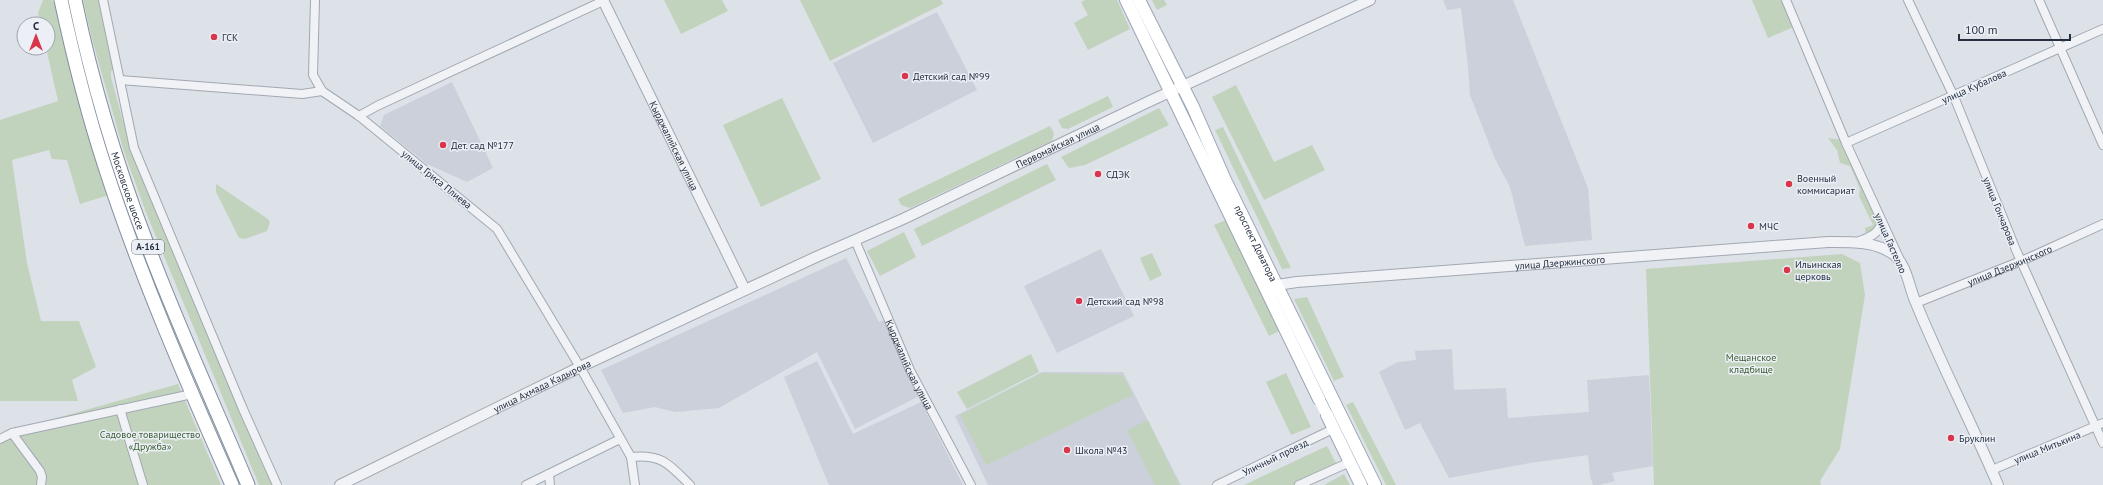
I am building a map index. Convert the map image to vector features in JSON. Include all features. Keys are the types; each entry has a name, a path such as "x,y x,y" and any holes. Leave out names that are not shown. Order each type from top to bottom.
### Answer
{"highway":[{"name":"Московское шоссе","path":"61,0 72,51 104,167 192,394 232,485"},
{"name":"Московское шоссе","path":"75,0 113,144 129,195 180,325 248,485"}],"main road":[{"name":"проспект Доватора","path":"1126,0 1361,485"},
{"name":"проспект Доватора","path":"1139,0 1183,86 1225,180 1375,485"}],"street":[{"path":"103,0 134,148 243,409 278,485"},
{"name":"улица Гриса Плиева","path":"315,0 313,75 322,91 359,116 497,229 580,367 631,457"},
{"path":"359,116 377,106 603,0"},
{"name":"Кырджалийская улица","path":"603,0 745,290"},
{"name":"Первомайская улица","path":"745,290 1370,0"},
{"name":"улица Гастелло","path":"1786,0 1846,143 1900,261 1916,302 1998,485"},
{"name":"улица Гончарова","path":"1908,0 1953,95 2021,261 2099,425 2103,443"},
{"path":"2039,0 2103,145"},
{"name":"улица Кубалова","path":"1846,143 2103,29"},
{"path":"120,80 302,94 322,91"},
{"name":"улица Дзержинского","path":"1857,242 1875,235 1880,229 1882,222"},
{"name":"улица Дзержинского","path":"1916,302 2021,261 2103,224"},
{"name":"Кырджалийская улица","path":"855,240 910,370 971,485"},
{"name":"улица Дзержинского","path":"1264,287 1297,282 1821,243 1857,242 1886,250 1900,261"},
{"name":"улица Ахмада Кадырова","path":"340,485 580,367 745,290"},
{"path":"0,439 12,433 192,394"},
{"path":"120,409 143,485"},
{"name":"улица Митькина","path":"1992,470 2099,425"},
{"name":"Уличный проезд","path":"1217,485 1333,429"},
{"path":"12,433 40,472 42,477 41,485"},
{"path":"526,485 620,439"},
{"path":"635,485 631,457 652,456 666,461 690,485"},
{"path":"1299,485 1350,462"},
{"path":"549,474 550,485"}],"shaded area":[{"path":"1443,0 1513,0 1588,188 1592,240 1525,246 1510,187 1495,159 1470,95 1461,8 1447,10"},
{"name":"Детский сад №99","path":"937,12 977,90 873,143 833,63"},
{"name":"Дет. сад №177","path":"452,82 493,168 467,182 427,164 380,126 384,115"},
{"name":"Детский сад №98","path":"1101,249 1134,316 1057,353 1024,286"},
{"path":"846,258 879,322 885,320 923,394 855,429 817,352 719,408 675,412 655,407 623,413 601,370"},
{"path":"1452,349 1454,390 1506,388 1508,418 1589,412 1587,380 1649,375 1653,466 1612,473 1615,481 1600,485 1593,485 1590,476 1588,455 1530,463 1449,478 1420,423 1405,430 1379,372 1398,362 1416,360 1415,351"},
{"path":"817,361 853,434 921,402 963,485 829,485 784,377"},
{"name":"Школа №43","path":"1042,372 1123,372 1181,485 988,485 955,416"}],"green space":[{"path":"43,0 51,0 54,2 109,195 80,204 67,160 52,159 49,150 12,160 27,263 41,321 79,321 96,367 72,380 78,401 0,401 0,120 58,101 48,56 56,56 56,16 39,16 38,13"},
{"path":"83,0 100,0 115,66 111,72 111,77 131,151 135,151 277,485 259,485 147,215 124,152 92,39"},
{"path":"664,0 722,0 728,11 681,34"},
{"path":"800,0 941,0 943,4 830,61"},
{"path":"1085,0 1117,0 1130,29 1088,50 1074,23 1088,15 1081,2"},
{"path":"1152,0 1164,0 1167,5 1157,10"},
{"path":"1752,0 1785,0 1796,26 1768,38"},
{"path":"1236,85 1274,162 1312,145 1325,170 1264,200 1212,97"},
{"path":"1108,96 1113,107 1068,129 1062,128 1058,120"},
{"path":"782,98 821,179 761,207 723,125"},
{"path":"1159,108 1169,125 1085,165 1069,168 1061,157"},
{"path":"1050,126 1054,133 1052,141 910,208 901,205 898,199"},
{"path":"1223,127 1291,268 1282,269 1215,130"},
{"path":"1828,138 1843,140 1887,227 1883,234 1866,235 1865,228 1873,225 1859,196 1860,189 1850,166 1840,163 1837,150"},
{"path":"1047,164 1056,180 922,246 914,229"},
{"path":"216,184 268,219 270,222 267,231 245,239 239,238 216,192"},
{"path":"1226,220 1279,331 1269,336 1214,225"},
{"path":"904,232 916,257 880,276 867,251"},
{"path":"1152,253 1162,275 1150,281 1140,258"},
{"name":"Мещанское кладбище","path":"1842,254 1860,263 1865,295 1840,449 1820,481 1821,485 1654,485 1646,269"},
{"path":"1307,297 1344,377 1334,381 1294,299"},
{"path":"1031,354 1039,372 967,409 957,392"},
{"path":"1041,373 1123,375 1133,395 986,465 960,415"},
{"path":"1286,373 1311,427 1291,435 1266,382"},
{"name":"Садовое товарищество «Дружба»","path":"178,384 221,485 0,485 0,434"},
{"path":"1353,402 1396,485 1386,485 1346,405"},
{"path":"1148,420 1179,485 1155,485 1127,430"},
{"path":"1327,446 1337,465 1295,485 1244,485"},
{"path":"1344,474 1350,485 1324,485"}],"place":[{"name":"ГСК","path":"214,37"},
{"name":"Детский сад №99","path":"905,76"},
{"name":"Дет. сад №177","path":"443,145"},
{"name":"СДЭК","path":"1098,174"},
{"name":"Военный коммисариат","path":"1789,184"},
{"name":"МЧС","path":"1751,226"},
{"name":"Ильинская церковь","path":"1787,270"},
{"name":"Детский сад №98","path":"1079,301"},
{"name":"Бруклин","path":"1951,438"},
{"name":"Школа №43","path":"1067,450"}]}
